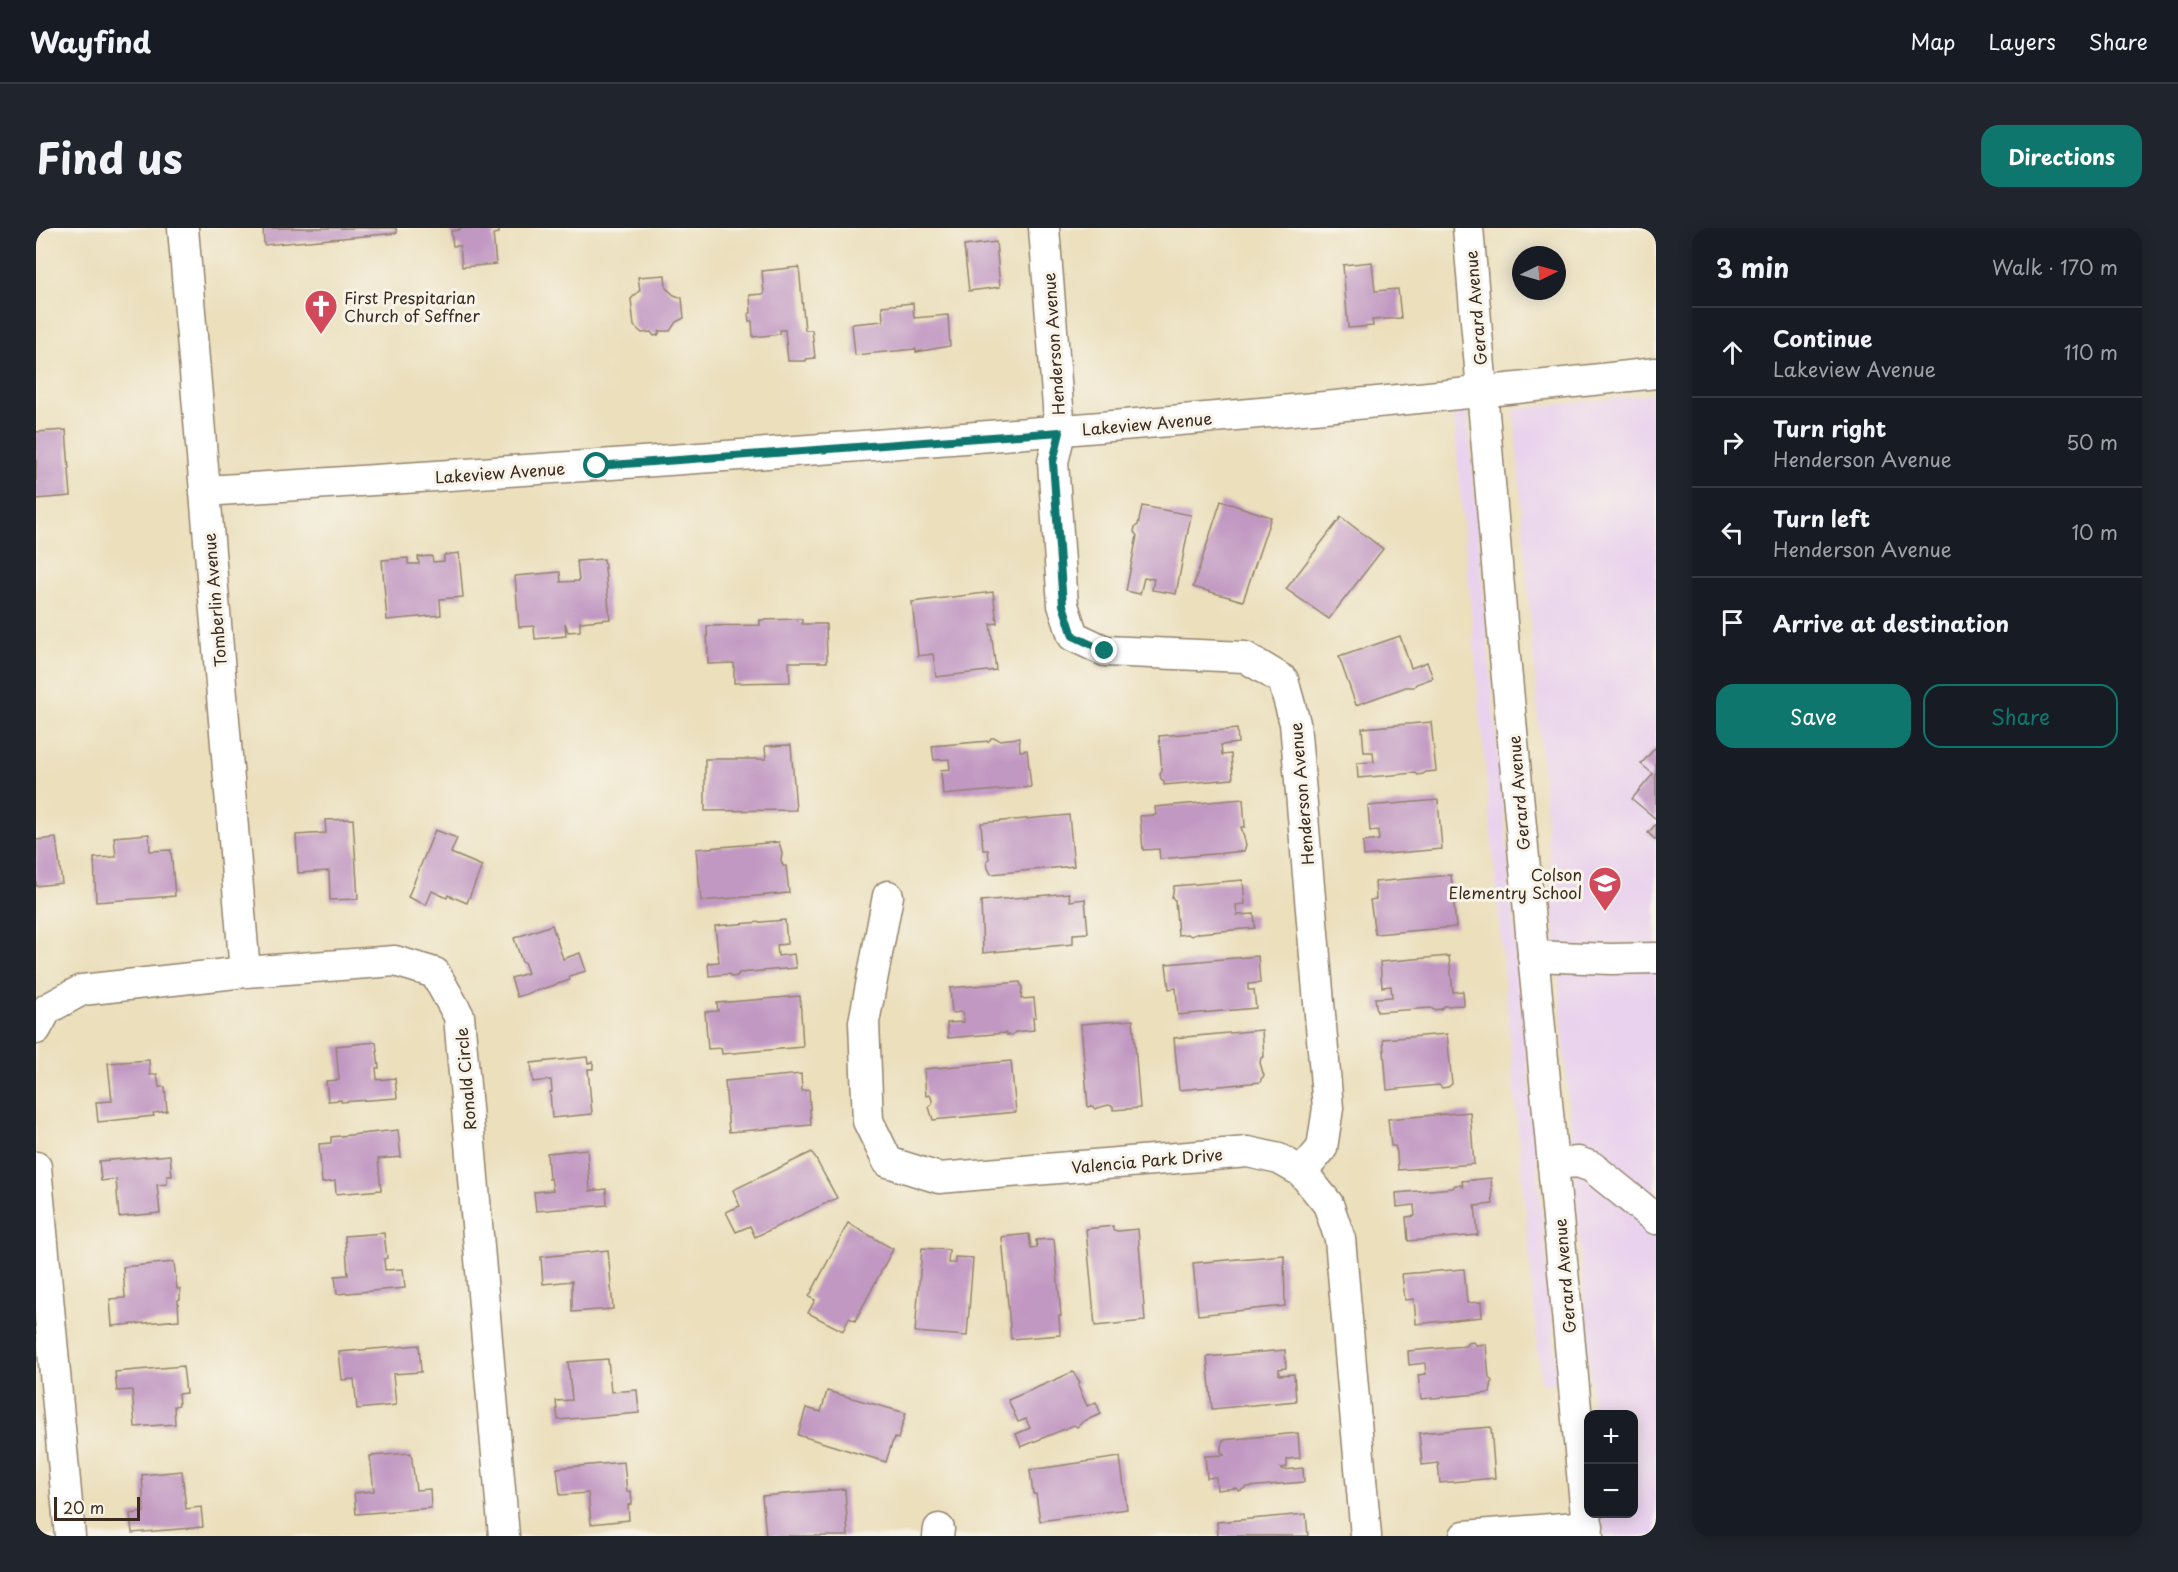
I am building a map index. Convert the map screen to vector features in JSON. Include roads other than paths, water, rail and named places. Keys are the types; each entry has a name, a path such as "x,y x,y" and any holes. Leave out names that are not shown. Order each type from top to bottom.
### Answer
{"street":[{"name":"Tomberlin Avenue","path":"183,228 245,972"},
{"name":"Henderson Avenue","path":"1044,228 1060,432 1053,462 1063,605 1073,636 1105,651 1245,657 1283,680 1295,723 1328,1108 1322,1148 1302,1172"},
{"name":"Gerard Avenue","path":"1468,228 1533,956 1588,1531"},
{"name":"Lakeview Avenue","path":"205,491 597,466 1060,432 1656,373"},
{"name":"Valencia Park Drive","path":"888,896 864,1022 868,1120 888,1162 939,1178 1248,1152 1279,1159 1302,1172 1328,1204 1340,1239 1366,1536"},
{"path":"1533,956 1656,958"},
{"name":"Ronald Circle","path":"36,1029 47,1009 82,990 245,972 395,961 435,974 459,1016 504,1536"},
{"path":"1553,1164 1578,1162 1592,1167 1656,1219"},
{"path":"36,1167 70,1536"},
{"path":"1465,1536 1588,1531"}],"place":[{"name":"First Prespitarian Church of Seffner","path":"321,335"},
{"name":"Colson Elementry School","path":"1605,912"}]}
